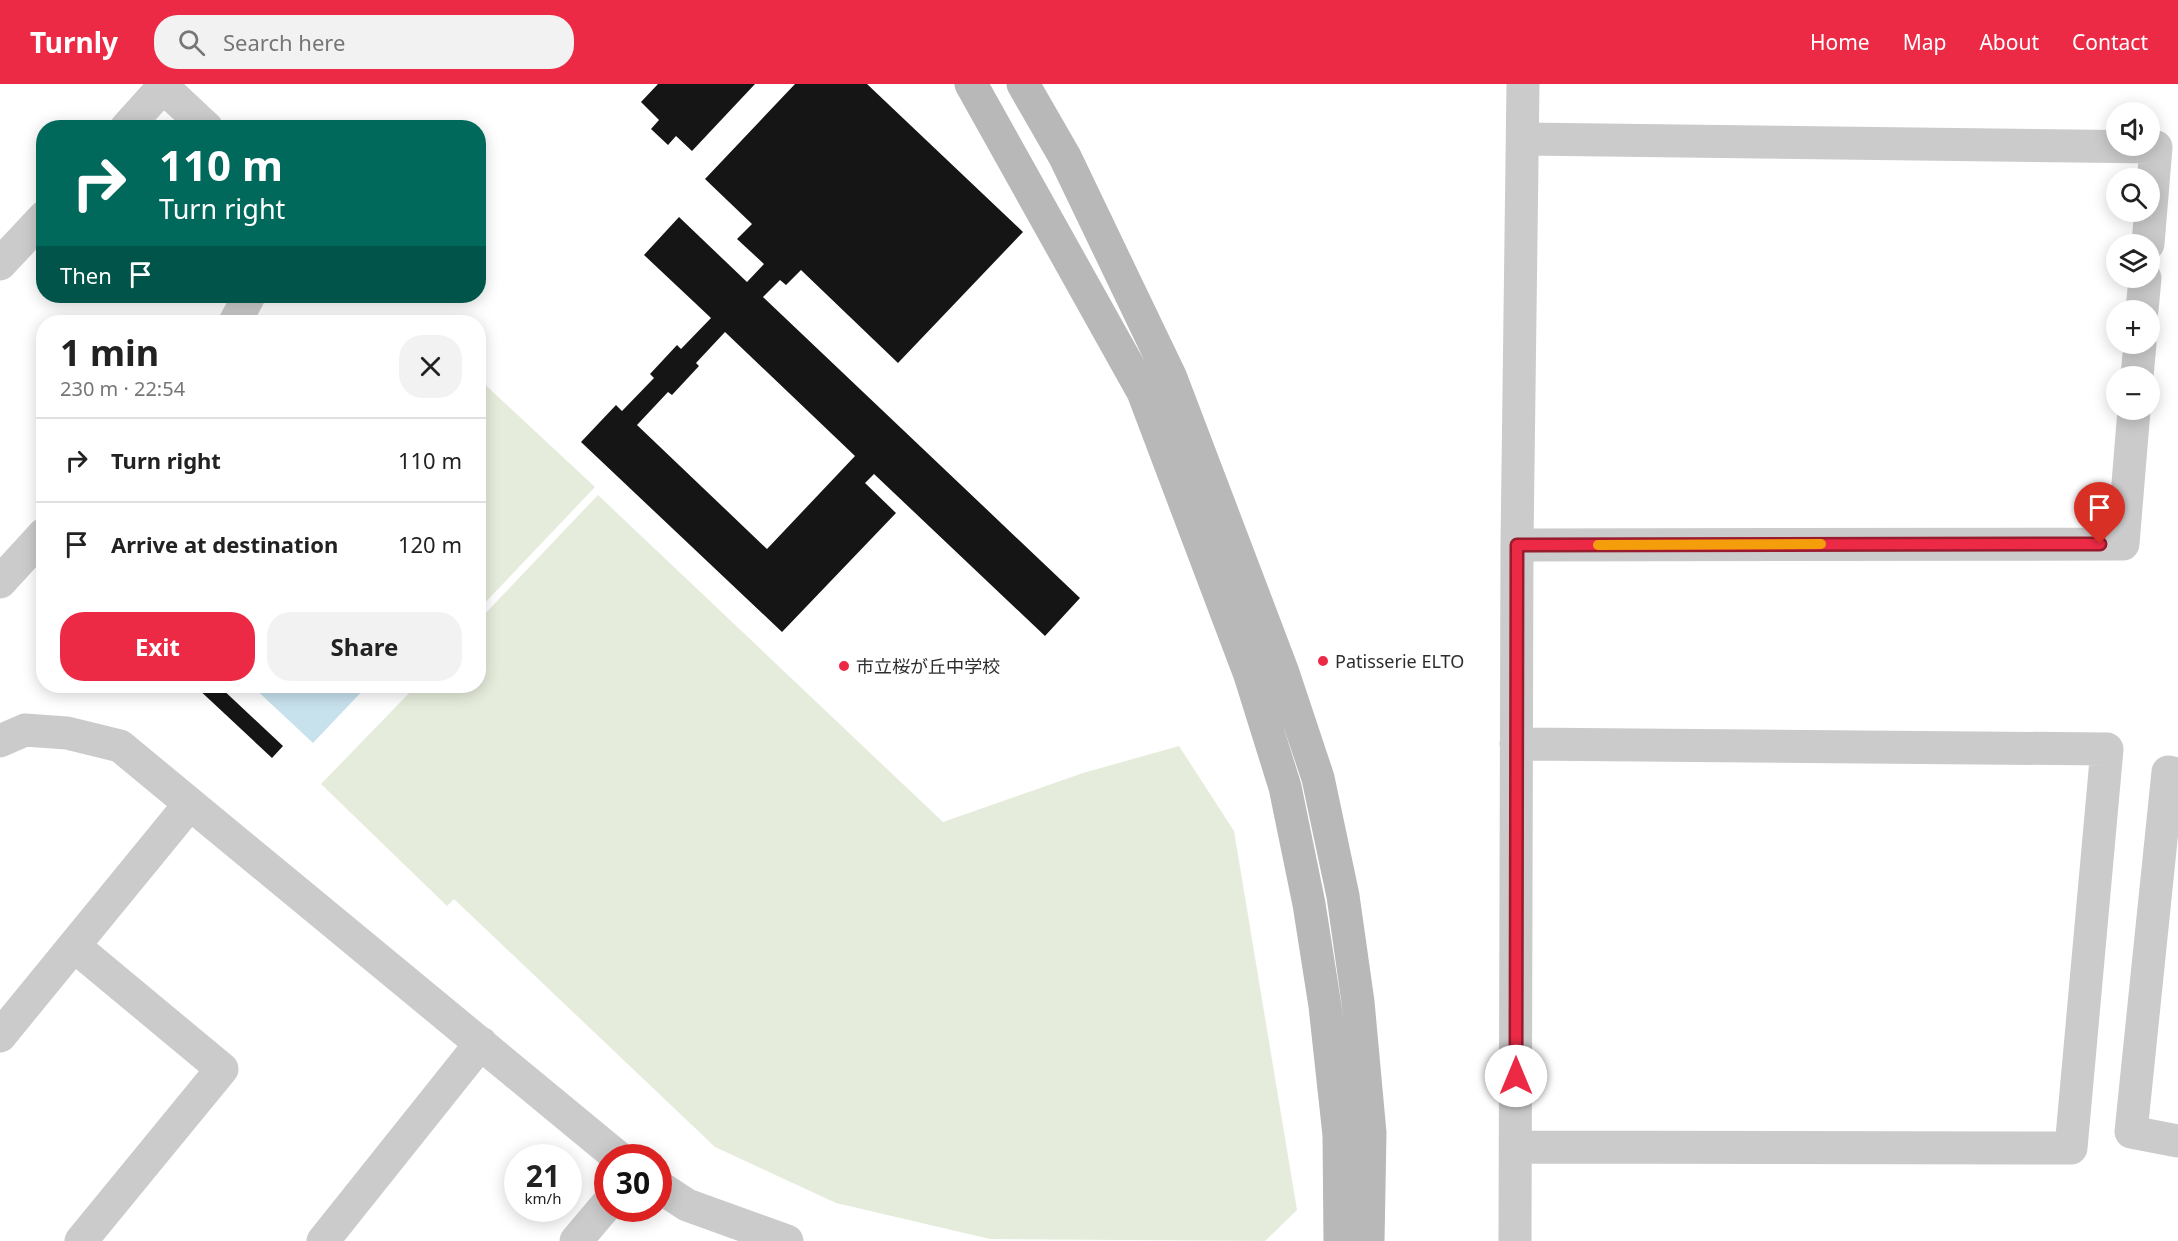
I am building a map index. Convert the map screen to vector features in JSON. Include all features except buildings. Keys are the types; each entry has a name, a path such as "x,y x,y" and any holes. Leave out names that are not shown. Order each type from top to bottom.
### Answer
{"street":[{"path":"971,84 1143,392 1254,687 1285,787 1313,926 1325,1006 1339,1135 1340,1241"},
{"path":"1023,84 1065,158 1171,378 1282,670 1318,778 1343,896 1358,1002 1370,1133 1368,1241"},
{"path":"1515,1241 1517,545 1523,84"},
{"path":"133,120 162,86 198,120"},
{"path":"1523,139 2156,147 2149,234"},
{"path":"0,264 36,226"},
{"path":"1517,545 2123,544 2133,420"},
{"path":"0,582 36,543"},
{"path":"0,741 25,730 67,733 120,746 602,1144"},
{"path":"1516,744 2107,749 2071,1148 1516,1147"},
{"path":"2178,774 2168,772 2131,1132 2178,1141"},
{"path":"0,1036 189,805"},
{"path":"74,946 222,1070 81,1241"},
{"path":"323,1241 481,1043"},
{"path":"672,1195 687,1205 787,1241"},
{"path":"576,1241 594,1220"}],"green space":[{"path":"486,386 595,487 486,602"},
{"path":"598,495 943,822 1083,773 1179,746 1234,831 1297,1210 1265,1241 990,1239 836,1203 715,1147 454,899 447,906 321,784 409,693 486,693 486,613"}],"water":[{"path":"259,693 360,693 313,743"}],"slow traffic":[{"path":"1598,545 1821,544"}],"place":[{"name":"Patisserie ELTO","path":"1323,661"},
{"name":"市立桜が丘中学校","path":"844,666"}],"route":[{"path":"1516,1076 1517,545 2100,544"}]}
